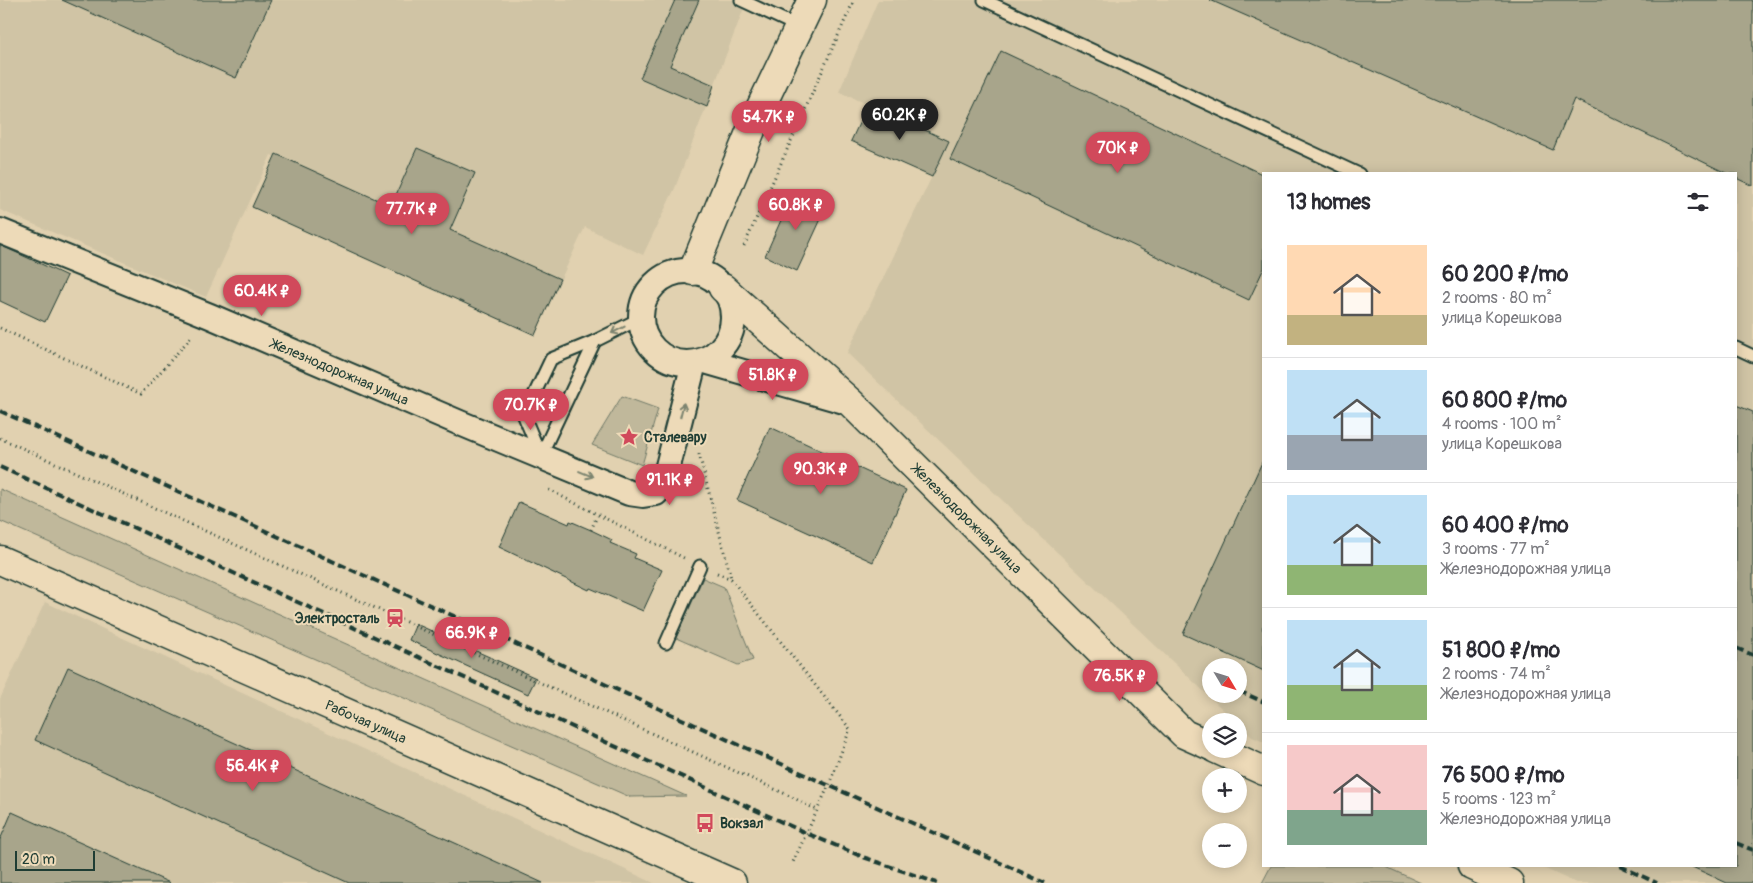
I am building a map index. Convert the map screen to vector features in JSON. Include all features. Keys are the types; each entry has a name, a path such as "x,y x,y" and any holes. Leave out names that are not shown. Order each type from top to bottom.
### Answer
{"street":[{"path":"693,271 758,113 812,0"},
{"name":"Железнодорожная улица","path":"0,231 210,316 629,493 643,495 656,493 664,482 699,362"},
{"path":"699,362 725,344 730,334 733,310 724,288 704,274 693,271 667,276 656,283 648,293 643,305 641,318 643,331 648,343 668,360 681,363 699,362 851,403"},
{"name":"Железнодорожная улица","path":"724,288 851,403 1184,734 1202,742"},
{"name":"Рабочая улица","path":"0,560 732,883"},
{"path":"1237,758 1262,769"},
{"path":"1474,867 1508,883"}],"lane":[{"path":"741,0 799,27"},
{"path":"984,0 1355,172"},
{"path":"541,455 524,416 551,359 595,341 641,318"},
{"path":"541,455 595,341"},
{"path":"1737,348 1753,356"},
{"path":"666,643 700,566"}],"path":[{"path":"744,246 854,0"},
{"path":"0,328 141,394 210,316"},
{"path":"0,438 817,810"},
{"path":"699,452 731,579 850,729 829,785 793,862"},
{"path":"547,488 597,516 731,579"},
{"path":"591,530 597,516"}],"shaded area":[{"path":"0,0 747,0 675,188 643,255 585,227 560,281 271,155 206,297 0,210"},
{"path":"878,0 1753,0 1753,883 1576,883 1541,867 1737,867 1737,172 1262,172 1262,741 1247,732 1247,713 1227,713 1216,703 1248,702 1248,658 1202,658 1202,690 847,353 949,141 839,92"},
{"path":"622,396 658,409 642,465 592,445"},
{"path":"0,489 686,796 630,797 0,521"},
{"path":"703,578 724,587 753,660 738,665 676,638"},
{"path":"45,602 654,883 0,883 0,699"},
{"path":"1270,867 1386,867 1421,883 1262,883"}],"building":[{"path":"62,0 271,0 236,78"},
{"path":"675,0 699,0 670,66 714,85 707,107 640,78"},
{"path":"1210,0 1753,1 1753,186 1737,178 1737,172 1724,172 1574,99 1553,150"},
{"path":"1001,51 1262,174 1262,272 1249,300 950,159"},
{"path":"868,104 949,141 932,177 851,141"},
{"path":"417,148 475,173 450,230 560,279 535,335 252,207 276,154 391,206"},
{"path":"794,191 827,206 797,271 765,256"},
{"path":"0,245 67,276 45,322 0,301"},
{"path":"1737,405 1753,412 1753,883 1727,883 1692,867 1737,867"},
{"path":"770,427 906,490 873,562 737,500"},
{"path":"1262,462 1262,670 1248,664 1248,658 1236,658 1183,634"},
{"path":"519,502 569,524 570,521 591,530 612,540 610,543 636,554 634,558 662,570 643,611 590,588 589,590 499,547"},
{"path":"416,624 536,678 528,694 409,640"},
{"path":"68,667 543,883 349,883 35,740"},
{"path":"12,812 170,883 0,883 0,840"}],"railway":[{"path":"0,411 1045,883"},
{"path":"0,467 806,833 863,857 937,883"},
{"path":"1737,648 1753,655"},
{"path":"1248,695 1262,701"},
{"path":"1737,843 1753,850"},
{"path":"1622,867 1657,883"}],"place":[{"name":"Сталевару","path":"629,437"},
{"name":"Электросталь","path":"395,618"},
{"name":"Вокзал","path":"705,823"}]}
